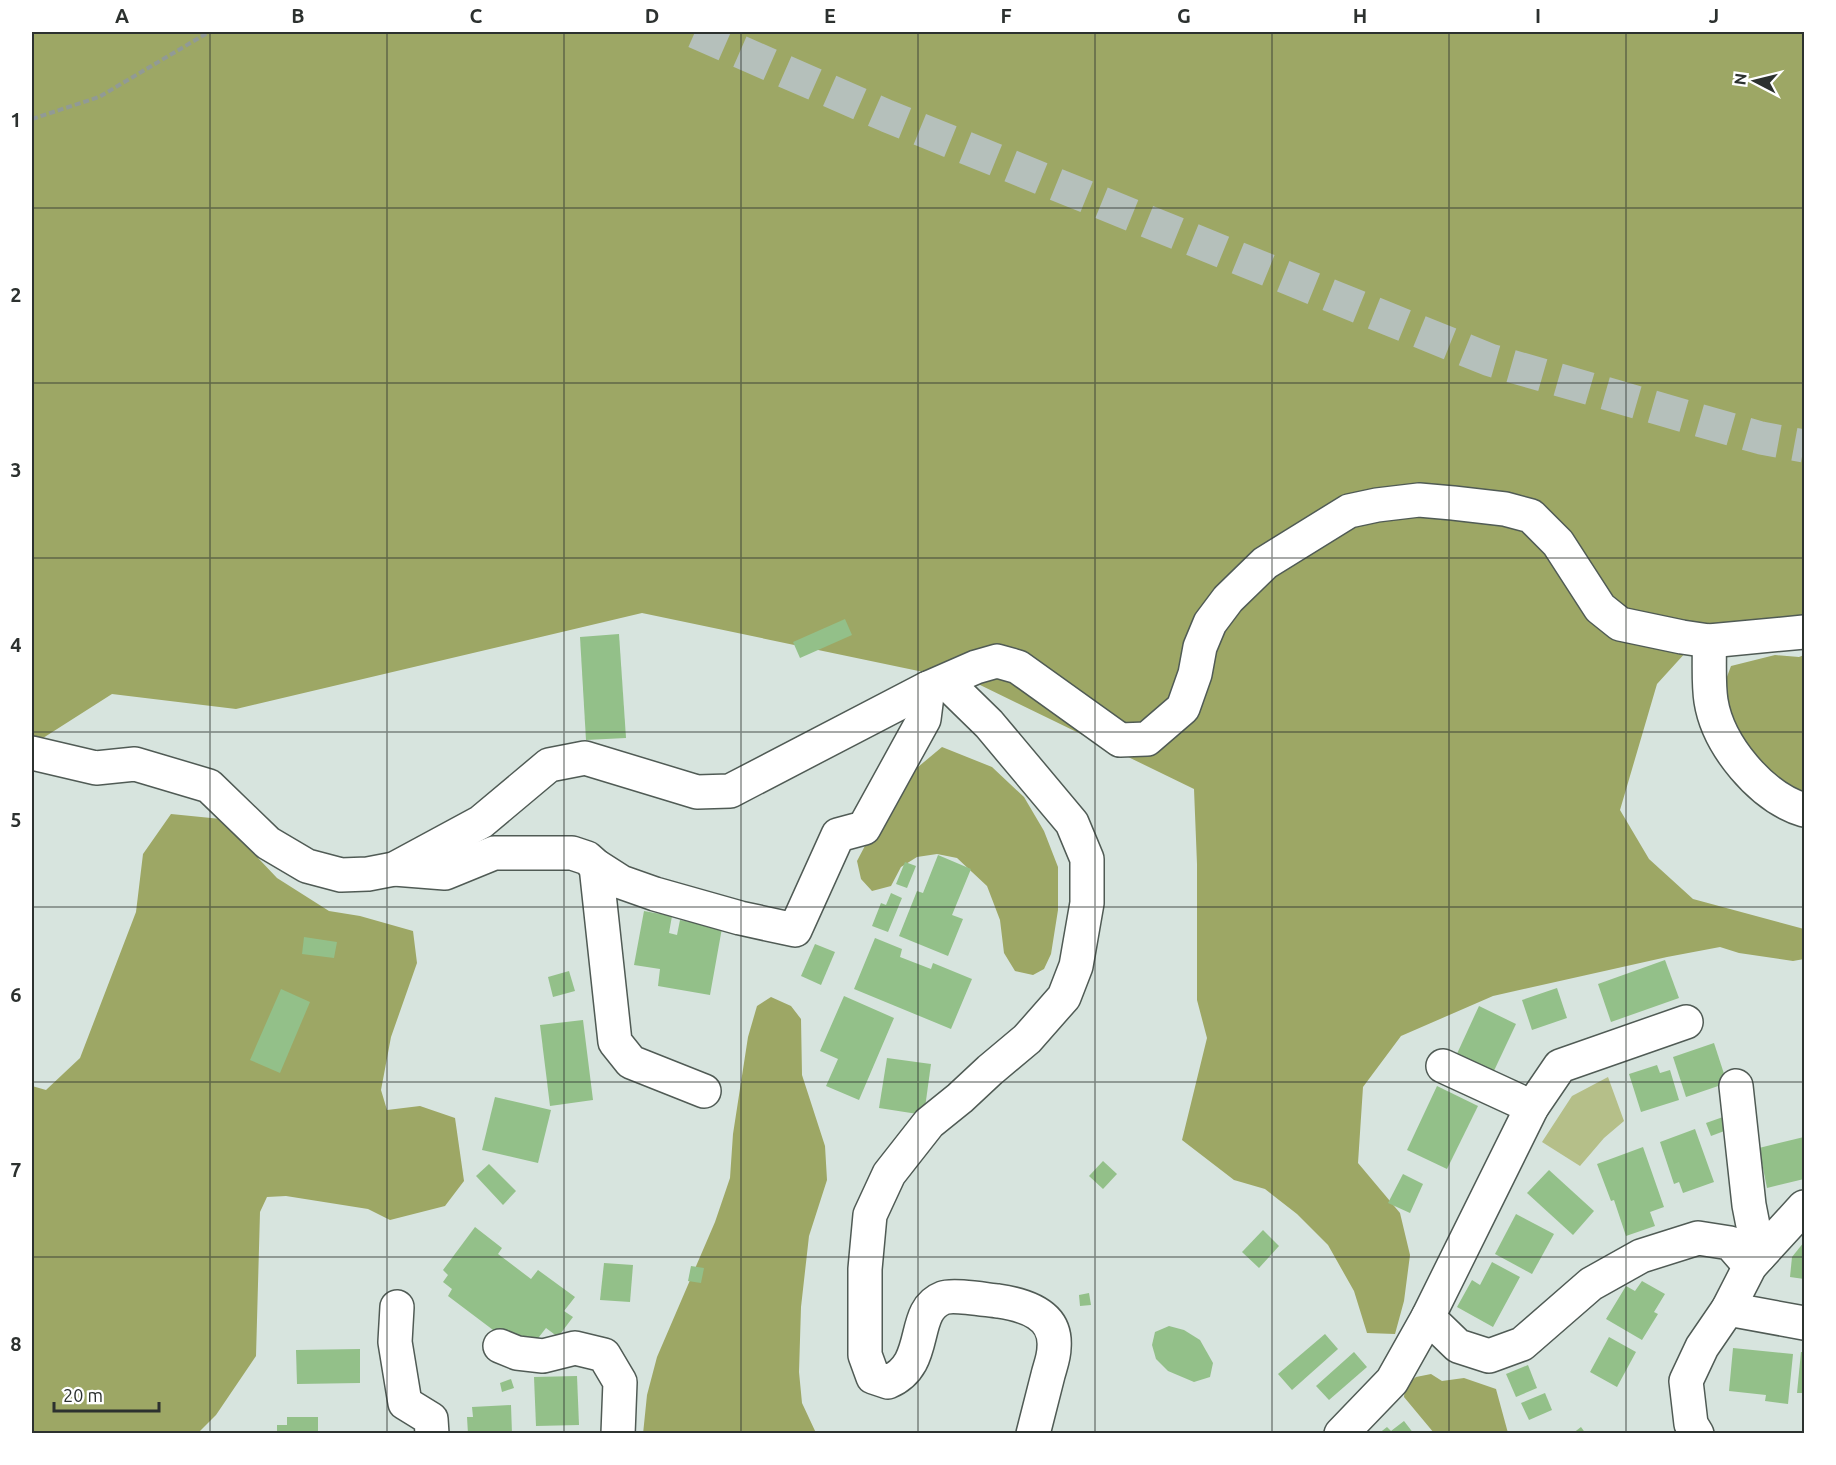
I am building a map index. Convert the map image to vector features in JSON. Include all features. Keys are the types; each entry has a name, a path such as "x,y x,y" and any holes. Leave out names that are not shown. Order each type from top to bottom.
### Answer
{"street":[{"path":"32,753 96,768 135,764 209,786 268,843 307,866 341,875 368,874 394,868 481,822 549,765 585,758 697,792 730,791 937,685 976,667 997,661 1018,667 1120,740 1147,739 1183,708 1195,674 1200,646 1210,623 1228,599 1265,563 1348,512 1377,505 1419,500 1505,509 1530,516 1558,543 1600,608 1620,624 1682,637 1709,640 1804,632"},
{"path":"1709,640 1711,702 1725,742 1756,779 1774,794 1804,810"},
{"path":"394,868 445,873 494,854 572,853 587,858 621,882 655,894 740,918 795,930 838,834 864,828 924,719 937,685"},
{"path":"937,685 989,724 1072,824 1087,859 1087,903 1076,966 1064,997 1027,1039 929,1123 889,1174 870,1215 865,1269 865,1355 873,1377 888,1382 904,1372 915,1356 926,1311 944,1298 978,1298 1024,1305 1050,1323 1054,1334 1054,1349 1033,1434"},
{"path":"596,866 615,1042 631,1062 704,1091"},
{"path":"1341,1434 1392,1382 1428,1317 1532,1107 1560,1066 1686,1022"},
{"path":"1443,1066 1532,1107"},
{"path":"1736,1086 1755,1261"},
{"path":"1697,1434 1691,1424 1686,1381 1702,1347 1728,1309 1755,1261 1804,1207"},
{"path":"1428,1317 1458,1346 1489,1356 1522,1344 1591,1284 1641,1256 1698,1238 1730,1243 1755,1261"},
{"path":"397,1307 395,1342 405,1403 431,1419 432,1434"},
{"path":"1728,1309 1804,1323"},
{"path":"500,1347 518,1353 543,1356 575,1348 604,1354 620,1382 618,1434"}],"path":[{"path":"32,119 99,97 209,32"}],"green space":[{"path":"32,32 1804,32 1804,614 1687,651 1657,684 1620,810 1649,859 1693,899 1804,929 1804,959 1793,961 1739,953 1720,947 1667,957 1493,996 1401,1036 1363,1087 1358,1163 1400,1213 1410,1255 1404,1301 1395,1334 1367,1333 1354,1291 1328,1245 1297,1214 1265,1189 1234,1180 1182,1140 1207,1038 1197,1000 1197,864 1194,789 976,683 642,613 236,709 112,694 32,745"},
{"path":"1775,655 1799,657 1804,655 1804,794 1792,792 1739,741 1728,705 1725,682 1731,666"},
{"path":"942,747 992,767 1024,797 1044,831 1058,867 1058,910 1051,954 1044,969 1033,975 1015,971 1004,953 1000,920 987,886 957,858 937,854 917,857 901,867 891,886 872,891 861,879 857,861 868,840 912,772"},
{"path":"171,814 221,819 277,878 329,911 360,916 413,931 417,963 391,1037 381,1090 387,1110 420,1106 455,1118 464,1181 445,1206 390,1220 368,1209 286,1196 267,1197 260,1212 256,1356 216,1415 198,1433 32,1434 32,1086 46,1090 80,1058 136,912 143,854"},
{"path":"771,997 791,1006 801,1019 802,1075 825,1146 827,1180 809,1236 801,1307 799,1372 802,1403 816,1433 643,1434 647,1395 657,1357 715,1222 730,1178 733,1134 748,1037 757,1006"},
{"path":"1608,1077 1624,1121 1604,1138 1580,1166 1542,1142 1572,1096"},
{"path":"1431,1374 1442,1381 1464,1378 1496,1389 1508,1433 1434,1433 1404,1397 1405,1386 1416,1377"}],"building":[{"path":"845,619 852,635 800,658 793,642"},
{"path":"619,634 626,738 586,740 580,637"},
{"path":"938,855 971,869 952,915 963,919 948,956 899,936 917,891 923,893"},
{"path":"905,862 916,866 907,888 896,884"},
{"path":"891,893 902,898 888,932 872,926 881,903 886,905"},
{"path":"644,911 672,916 669,933 677,935 680,920 722,928 710,995 658,986 660,969 634,965"},
{"path":"304,937 337,942 334,958 302,954"},
{"path":"875,938 902,949 900,957 931,969 933,963 972,979 951,1029 854,989"},
{"path":"815,944 835,952 821,985 801,976"},
{"path":"1665,960 1679,998 1611,1022 1598,984"},
{"path":"569,971 575,991 553,997 548,977"},
{"path":"1557,988 1567,1018 1532,1030 1522,1000"},
{"path":"281,989 310,1002 280,1073 250,1060"},
{"path":"844,996 894,1018 859,1100 826,1086 838,1059 820,1051"},
{"path":"1479,1006 1516,1024 1492,1075 1455,1058"},
{"path":"583,1020 593,1100 550,1106 540,1025"},
{"path":"1714,1043 1727,1083 1686,1097 1673,1057"},
{"path":"887,1058 931,1064 924,1115 879,1108"},
{"path":"1657,1065 1660,1073 1670,1070 1679,1100 1641,1112 1629,1074"},
{"path":"1437,1086 1478,1106 1447,1169 1407,1150"},
{"path":"495,1097 551,1110 538,1163 482,1150"},
{"path":"1723,1117 1727,1130 1711,1136 1706,1123"},
{"path":"1695,1129 1714,1182 1683,1193 1679,1182 1674,1184 1660,1142"},
{"path":"1804,1137 1804,1179 1767,1188 1759,1148"},
{"path":"1643,1147 1664,1207 1650,1212 1655,1226 1626,1236 1614,1200 1611,1201 1597,1164"},
{"path":"1103,1161 1117,1174 1103,1189 1089,1176"},
{"path":"489,1164 516,1191 503,1205 476,1176"},
{"path":"1549,1170 1594,1211 1573,1235 1527,1193"},
{"path":"1403,1174 1423,1184 1410,1213 1388,1203"},
{"path":"1516,1214 1554,1234 1532,1274 1495,1254"},
{"path":"475,1227 502,1248 498,1254 531,1279 538,1270 575,1297 564,1311 573,1317 558,1337 546,1328 532,1346 515,1333 509,1342 448,1296 452,1289 443,1282 448,1275 443,1270"},
{"path":"1263,1230 1279,1246 1259,1268 1242,1252"},
{"path":"1804,1242 1804,1279 1790,1277 1792,1257"},
{"path":"1492,1262 1520,1277 1493,1327 1457,1307 1472,1280 1480,1285"},
{"path":"604,1263 633,1265 630,1302 600,1300"},
{"path":"691,1266 704,1268 701,1283 688,1281"},
{"path":"1642,1281 1665,1294 1654,1312 1658,1314 1642,1340 1606,1319 1626,1286 1635,1291"},
{"path":"1089,1293 1091,1305 1080,1306 1079,1295"},
{"path":"1169,1326 1184,1330 1200,1340 1213,1363 1210,1377 1194,1382 1168,1371 1156,1359 1152,1345 1155,1332"},
{"path":"1325,1334 1338,1349 1292,1390 1278,1374"},
{"path":"1609,1337 1636,1352 1617,1387 1590,1372"},
{"path":"1733,1348 1793,1354 1788,1404 1765,1401 1766,1395 1729,1391"},
{"path":"360,1349 360,1383 297,1384 296,1350"},
{"path":"1354,1352 1367,1367 1329,1400 1316,1386"},
{"path":"1801,1352 1804,1352 1804,1393 1797,1393"},
{"path":"1528,1365 1537,1388 1516,1397 1506,1374"},
{"path":"577,1376 579,1425 536,1426 534,1377"},
{"path":"511,1379 514,1388 502,1392 500,1383"},
{"path":"1545,1393 1552,1410 1529,1420 1521,1403"},
{"path":"511,1405 512,1434 468,1434 467,1417 473,1417 472,1407"},
{"path":"287,1417 318,1417 318,1434 277,1434 277,1425 287,1425"},
{"path":"1404,1421 1414,1434 1378,1434 1387,1427 1391,1431"},
{"path":"1581,1427 1586,1434 1572,1434"},
{"path":"349,1431 390,1431 390,1434 349,1434"}],"tunnel":[{"path":"695,32 887,116 1490,360 1761,438 1804,446"}]}
